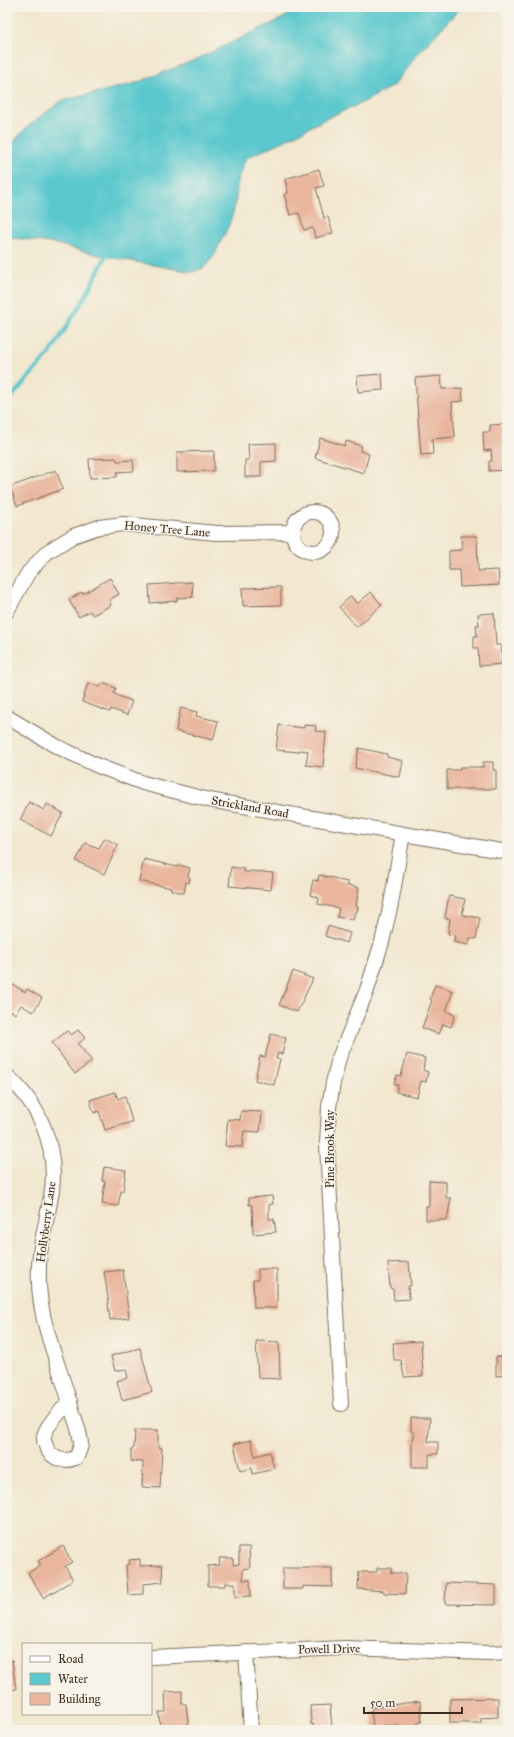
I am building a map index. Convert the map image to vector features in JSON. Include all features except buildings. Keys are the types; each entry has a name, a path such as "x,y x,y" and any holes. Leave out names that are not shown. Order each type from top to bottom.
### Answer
{"street":[{"name":"Honey Tree Lane","path":"7,611 28,573 47,552 73,536 99,527 123,524 216,534 292,532"},
{"name":"Strickland Road","path":"7,717 56,746 98,766 143,783 209,800 507,852"},
{"name":"Pine Brook Way","path":"341,1404 327,1144 329,1107 339,1058 367,990 382,942 391,904 403,834"},
{"name":"Hollyberry Lane","path":"7,1076 20,1088 34,1106 48,1135 53,1174 52,1190 40,1254 41,1299 47,1330 70,1401"},
{"name":"Powell Drive","path":"152,1657 344,1648 489,1653 507,1652"},
{"path":"246,1652 251,1730"}],"water":[{"path":"297,7 461,7 415,57 394,85 366,101 323,120 284,141 246,158 238,178 235,206 229,225 214,256 204,268 192,272 98,255 57,244 7,237 7,150 26,128 61,101 133,84 195,60 285,17"}],"waterway":[{"path":"7,402 51,352 85,297 106,256"}]}
